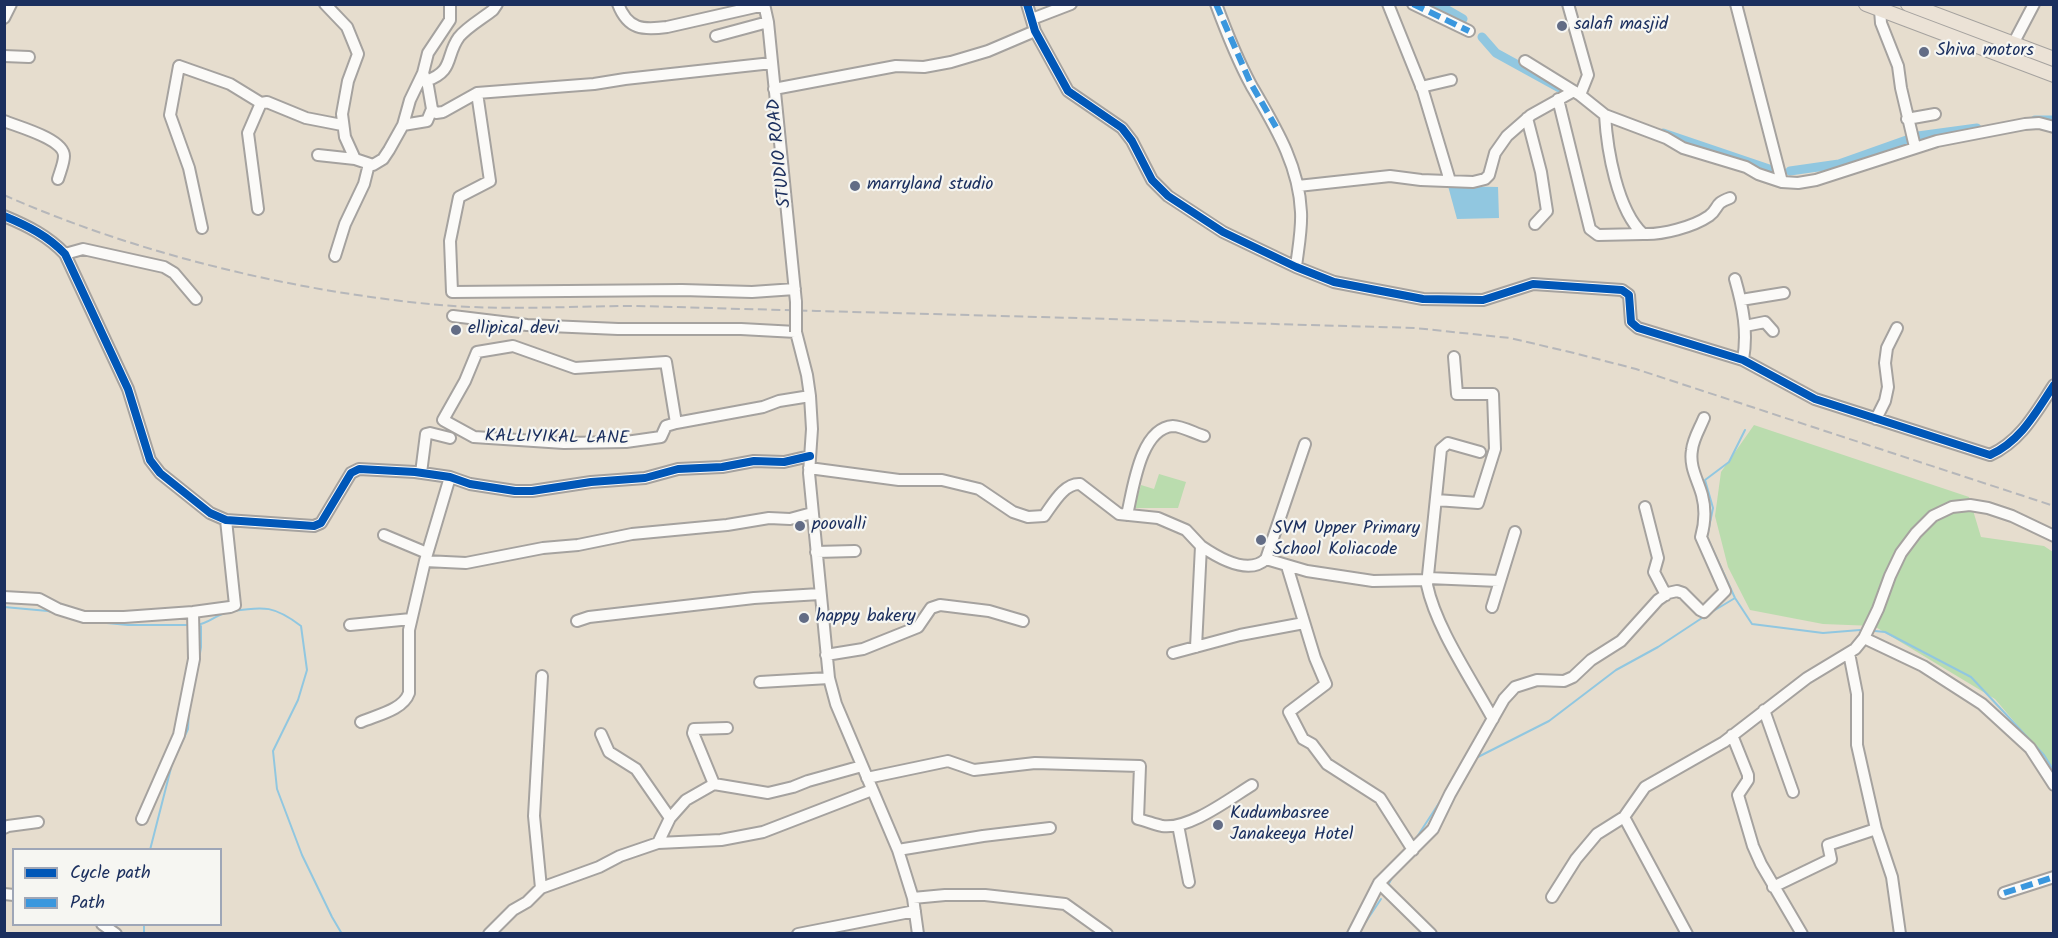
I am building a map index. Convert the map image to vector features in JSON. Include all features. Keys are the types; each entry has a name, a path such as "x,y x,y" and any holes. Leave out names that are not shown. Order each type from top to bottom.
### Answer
{"main road":[{"path":"1866,4 2054,75"},
{"path":"1908,4 2054,59"}],"street":[{"path":"4,18 11,4"},
{"path":"325,4 346,27 358,54 348,81 342,125 355,159"},
{"path":"403,125 427,121 432,109 425,77 428,53 450,20 450,4"},
{"path":"318,155 355,159 373,165 382,159 403,125 410,100 425,77 441,74 447,67 459,37 493,10 497,4"},
{"path":"618,4 623,15 635,27 652,29 764,5"},
{"path":"1027,4 1035,31 1068,91 1122,128 1132,141 1152,180 1168,196 1223,232 1296,267 1334,282 1423,299 1483,300 1533,284 1622,290 1629,295 1631,322 1638,328 1743,360 1815,399 1990,455 2005,448 2021,433 2054,385"},
{"path":"1032,19 1071,4"},
{"path":"1216,4 1250,82 1276,127 1290,158 1298,186 1301,213 1296,267"},
{"path":"1388,4 1421,87 1450,181"},
{"path":"1413,4 1469,31"},
{"path":"1298,186 1390,176 1473,182 1485,179 1489,175 1495,153 1507,136 1527,118 1559,99 1577,93 1588,75 1568,4"},
{"path":"1736,4 1782,182"},
{"path":"2013,44 2034,4"},
{"name":"STUDIO ROAD","path":"764,5 768,22 795,289 796,332 810,396 812,429 809,468 812,513 829,678 836,704 898,849 913,898 918,933"},
{"path":"1880,10 1881,23 1898,66 1900,88 1914,143"},
{"path":"716,36 768,22"},
{"path":"774,89 896,66 924,67 951,62 988,51 1035,31"},
{"path":"4,56 29,57"},
{"path":"1525,61 1577,93 1603,114 1666,138 1683,148 1746,167 1758,174 1782,182 1798,183 1816,180 1914,143 2039,123 2054,127"},
{"path":"432,109 436,113 443,112 477,93 602,83 772,63"},
{"path":"202,228 189,168 170,115 179,66 230,84 261,103 267,102 306,118 342,125"},
{"path":"1421,87 1451,80"},
{"path":"477,93 490,181 459,197 450,241 452,292 670,290 752,292 795,289"},
{"path":"1559,99 1590,229 1598,235 1643,234 1675,229 1698,222 1711,215 1718,202 1730,198"},
{"path":"258,209 248,133 261,103"},
{"path":"1603,114 1614,175 1627,212 1633,224 1643,234"},
{"path":"1908,119 1935,114"},
{"path":"1527,118 1541,172 1547,211 1535,224"},
{"path":"4,121 53,140 61,146 64,155 58,179"},
{"path":"335,256 345,224 364,184 369,164"},
{"path":"4,216 52,240 65,254 128,389 150,460 160,473 210,513 226,520 314,526 321,523 351,472 359,469 421,472 450,477 470,484 515,491 532,491 591,482 645,478 678,469 754,461 784,462 810,456"},
{"path":"65,254 76,250 91,250 164,267 174,273 196,299"},
{"path":"1735,279 1745,326 1746,345 1743,360"},
{"path":"1741,300 1784,293"},
{"path":"453,316 538,326 618,329 741,328 796,332"},
{"path":"1745,326 1765,322 1773,331"},
{"path":"1876,419 1885,401 1888,387 1885,363 1887,348 1897,328"},
{"name":"KALLIYIKAL LANE","path":"676,423 666,362 575,368 513,346 477,352 465,381 443,420 474,437 564,443 626,442 660,437 666,426 676,423 810,396"},
{"path":"1436,500 1478,503 1495,449 1493,394 1457,394 1454,357"},
{"path":"1355,930 1379,883 1411,847 1433,829 1504,699 1515,687 1537,680 1564,681 1573,677 1591,660 1620,641 1665,595 1677,591 1683,593 1704,612 1725,591 1701,537 1705,521 1705,507 1694,476 1692,449 1704,418"},
{"path":"1127,514 1142,456 1149,440 1160,431 1173,426 1204,436"},
{"path":"421,472 426,434 450,438"},
{"path":"1480,452 1448,443 1443,446 1428,579 1430,597 1447,636 1493,719"},
{"path":"809,468 899,480 942,480 979,489 1013,512 1029,517 1044,516 1067,487 1080,484 1119,514 1158,518 1186,530 1201,546 1223,561 1252,566 1266,559 1305,444"},
{"path":"361,722 401,705 409,693 411,619 426,557 450,477"},
{"path":"1552,897 1576,859 1597,834 1624,817 1645,787 1671,774 1732,735 1807,678 1850,652 1864,638 1901,554 1916,533 1933,516 1952,507 1970,505 2012,516 2054,536"},
{"path":"1645,507 1658,558 1654,572 1665,595"},
{"path":"384,535 426,557 466,563 632,534 728,525 769,518 790,519 812,513"},
{"path":"4,597 39,599 58,609 84,617 193,621 235,605 226,520"},
{"path":"1492,607 1515,532"},
{"path":"1197,647 1201,546"},
{"path":"816,552 855,551"},
{"path":"1266,559 1307,571 1373,581 1428,579 1499,581"},
{"path":"1287,566 1326,684 1288,712 1303,739 1312,744 1327,764 1380,798 1411,847"},
{"path":"577,621 589,617 754,598 820,594"},
{"path":"826,655 863,649 918,627 932,608 940,605 989,611 1023,621"},
{"path":"350,625 411,619"},
{"path":"142,819 179,735 194,659 193,621"},
{"path":"1173,653 1305,623"},
{"path":"1864,638 1923,666 1982,704 2030,748 2054,785"},
{"path":"1850,652 1857,694 1857,745 1876,829 1892,877 1900,933"},
{"path":"541,888 534,816 542,676"},
{"path":"760,682 829,678"},
{"path":"1764,710 1793,792"},
{"path":"714,784 693,733 694,729 700,728 727,728"},
{"path":"601,734 609,752 636,768 670,818"},
{"path":"1732,735 1748,775 1748,780 1738,795 1753,846 1773,886 1802,933"},
{"path":"867,778 948,761 974,770 1035,763 1140,766 1138,819 1163,826 1178,825 1207,812 1252,784"},
{"path":"658,843 670,818 686,800 714,784 768,793 793,788 808,781 862,766"},
{"path":"489,933 541,888 599,867 620,856 658,843 721,840 763,832 872,790"},
{"path":"1624,817 1687,933"},
{"path":"4,828 38,822"},
{"path":"1178,825 1189,882"},
{"path":"898,849 962,838 1050,828"},
{"path":"1773,886 1831,860 1828,845 1876,829"},
{"path":"2004,893 2054,877"},
{"path":"1379,883 1431,933"},
{"path":"913,898 985,894 1065,904 1107,933"},
{"path":"798,933 915,911"}],"green space":[{"path":"1754,425 1969,497 1981,537 2044,546 2053,552 2053,767 1995,699 1874,626 1823,624 1750,610 1728,567 1715,516 1721,472"},
{"path":"1159,474 1186,482 1178,508 1134,508 1141,485 1154,489"}],"water":[{"path":"1448,186 1498,187 1499,218 1457,219"}],"waterway":[{"path":"1437,4 1463,19"},
{"path":"1482,37 1496,53 1565,91"},
{"path":"2035,120 2054,120"},
{"path":"1790,171 1839,164 1918,136 1977,128"},
{"path":"1663,133 1775,171"},
{"path":"1745,430 1729,462 1705,480 1713,508 1707,537 1735,598 1752,624 1823,633 1860,630"},
{"path":"1710,613 1735,598"},
{"path":"4,607 48,611 81,621"},
{"path":"233,611 253,608 269,609 301,626 307,670 298,700 273,751 277,789 302,855 342,934"},
{"path":"197,625 225,613"},
{"path":"1476,758 1549,721 1616,670 1658,647 1705,616"},
{"path":"96,622 128,625 189,625"},
{"path":"199,659 201,626"},
{"path":"1875,631 1885,632 1971,677 2044,755 2054,771"},
{"path":"151,848 172,764 188,729 189,709"},
{"path":"1415,840 1441,800"},
{"path":"1387,887 1393,876"},
{"path":"1363,926 1381,899"},
{"path":"144,926 144,934"}],"railway":[{"path":"4,195 108,235 218,267 329,291 440,305 507,308 665,307 1415,328 1510,338 1636,369 2054,506"}],"marked path":[{"path":"1216,4 1250,82 1276,127"},
{"path":"1413,4 1469,31"},
{"path":"2004,893 2054,877"}],"cycle path":[{"path":"1027,4 1035,31 1068,91 1122,128 1132,141 1152,180 1168,196 1223,232 1296,267 1334,282 1423,299 1483,300 1533,284 1622,290 1629,295 1631,322 1638,328 1743,360 1815,399 1990,455 2019,434 2054,385"},
{"path":"4,216 37,232 65,254 128,389 150,460 160,473 210,513 226,520 314,526 321,523 351,473 359,469 415,472 450,477 470,484 515,491 532,491 591,482 645,478 678,469 722,467 754,461 784,462 810,456"}],"place":[{"name":"salafi masjid","path":"1562,26"},
{"name":"Shiva motors","path":"1924,52"},
{"name":"marryland studio","path":"855,186"},
{"name":"ellipical devi","path":"456,330"},
{"name":"poovalli","path":"800,526"},
{"name":"SVM Upper Primary School Koliacode","path":"1261,540"},
{"name":"happy bakery","path":"804,618"},
{"name":"Kudumbasree Janakeeya Hotel","path":"1218,825"}]}
